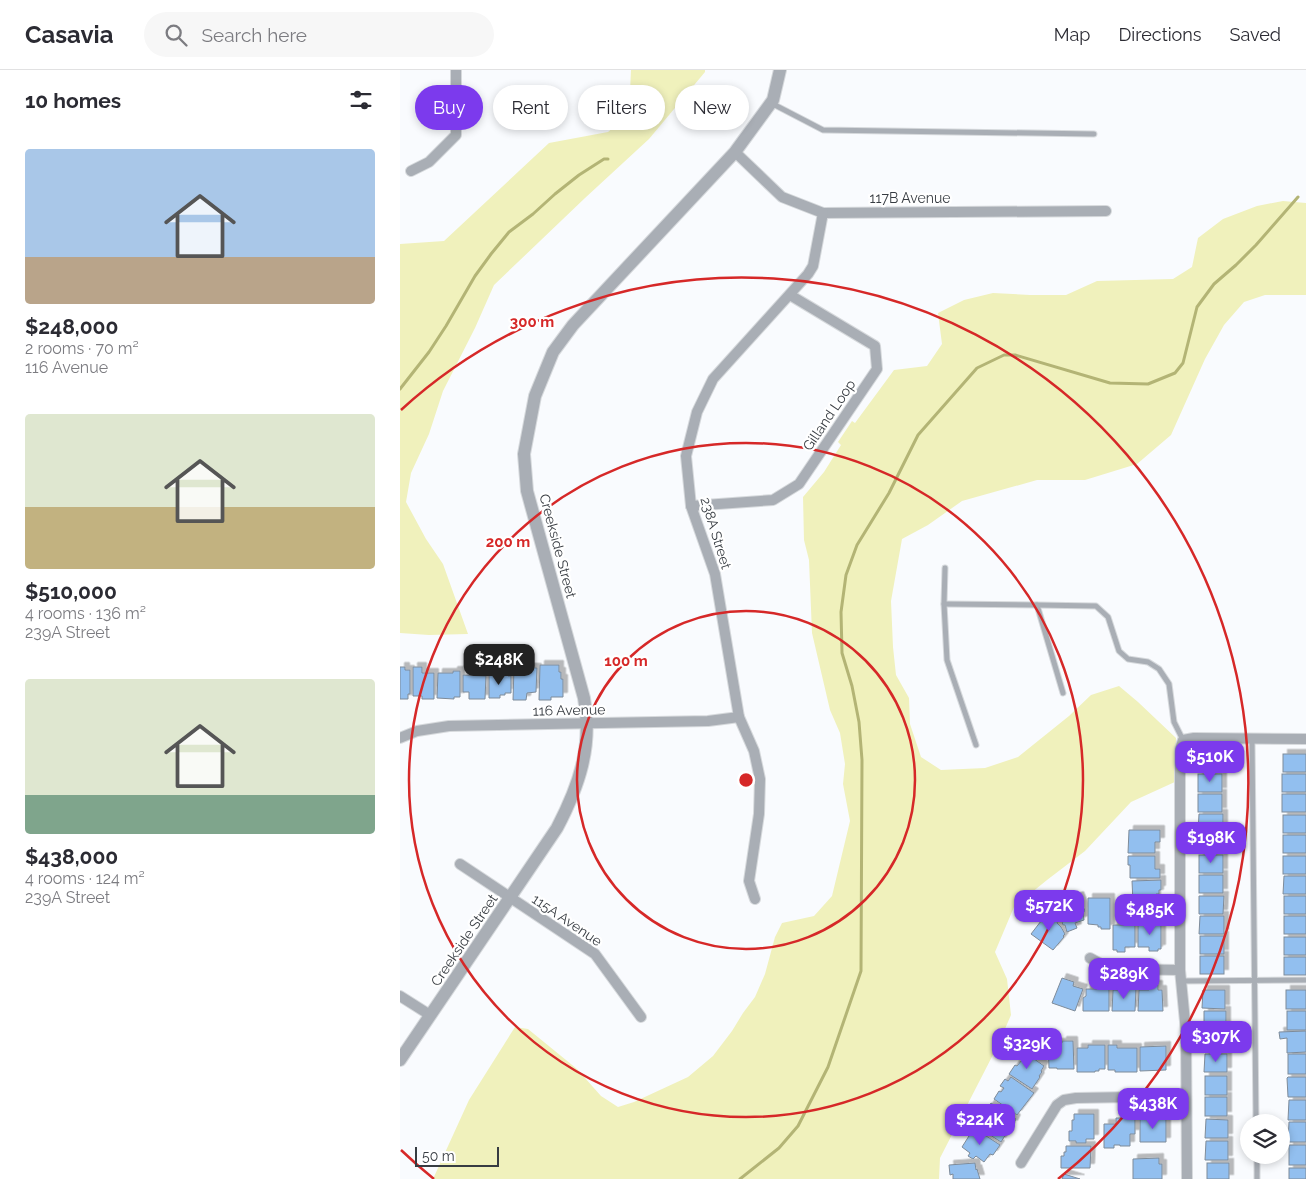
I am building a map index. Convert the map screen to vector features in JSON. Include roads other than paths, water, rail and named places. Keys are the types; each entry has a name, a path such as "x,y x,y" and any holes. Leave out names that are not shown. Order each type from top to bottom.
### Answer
{"street":[{"path":"410,171 429,162 456,135 456,70"},
{"name":"Creekside Street","path":"400,1060 557,828 572,799 582,768 587,723 584,698 527,491 524,454 535,396 553,352 573,325 735,152 773,100 780,70"},
{"name":"117B Avenue","path":"735,152 782,197 823,213 1106,210"},
{"name":"238A Street","path":"755,899 750,881 759,814 760,779 754,751 739,717 715,574 691,506 686,456 697,412 713,379 790,295 813,266 823,213"},
{"name":"Gilland Loop","path":"691,506 773,500 799,484 877,368 875,346 790,295"},
{"name":"116 Avenue","path":"400,738 417,731 449,726 708,721 739,717"},
{"path":"1187,1179 1186,1032 1180,981 1180,749 1183,740 1194,738 1306,739"},
{"name":"115A Avenue","path":"460,864 595,954 640,1017"},
{"path":"1090,958 1110,969 1180,970"},
{"path":"400,996 430,1015"},
{"path":"1021,1163 1057,1105 1064,1100 1076,1098 1186,1096"}],"lane":[{"path":"771,103 823,130 1094,134"},
{"path":"945,568 944,604 948,660 976,745"},
{"path":"944,604 1096,606 1108,617 1119,651 1128,659 1148,662 1159,669 1168,684 1174,722 1183,740"},
{"path":"1037,605 1063,693"},
{"path":"1252,739 1256,1114"},
{"path":"1180,981 1306,980"},
{"path":"1257,1164 1257,1179"}],"waterway":[{"path":"400,389 429,352 475,276 509,232 579,175 604,159 608,159"},
{"path":"740,1179 779,1148 798,1126 828,1067 861,971 862,760 859,722 852,686 842,653 841,612 846,575 857,545 889,493 918,435 977,368 1004,355 1015,355 1110,383 1148,384 1175,373 1183,363 1197,307 1214,284 1256,245 1298,197"}]}
